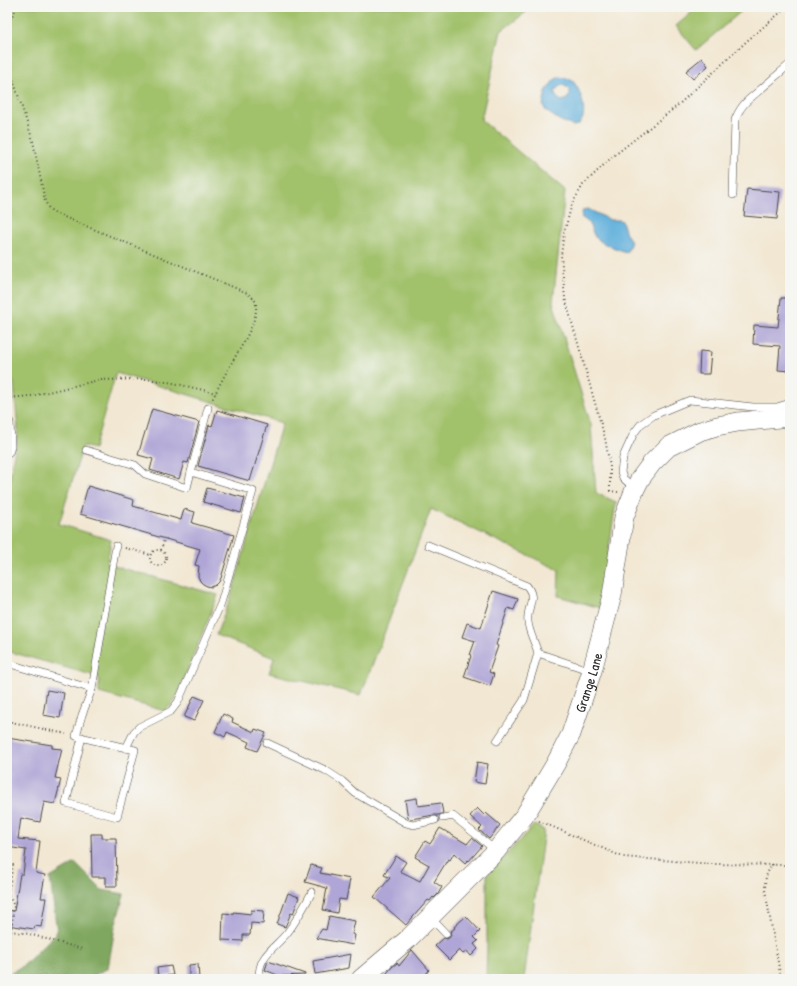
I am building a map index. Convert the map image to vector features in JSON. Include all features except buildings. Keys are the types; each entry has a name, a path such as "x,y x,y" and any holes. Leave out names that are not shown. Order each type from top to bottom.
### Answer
{"street":[{"name":"Grange Lane","path":"361,979 407,940 496,852 525,815 556,763 571,734 592,671 612,595 624,517 633,492 640,479 652,463 668,447 700,430 738,422 790,417"},
{"path":"7,423 7,450"}],"lane":[{"path":"733,195 735,120 737,114 747,101 790,64"},
{"path":"633,492 623,478 621,472 623,457 634,433 641,424 654,415 690,400 753,407 777,407 790,403"},
{"path":"86,450 135,464 145,474 187,488 208,408"},
{"path":"126,748 134,732 139,727 171,712 178,702 221,603 253,491 192,472"},
{"path":"428,545 526,586 531,591 532,598 528,616 528,626 538,653 524,700 497,741"},
{"path":"79,737 135,750 117,817 66,802 82,715 92,689 116,546"},
{"path":"538,653 592,671"},
{"path":"9,664 92,689"},
{"path":"267,742 325,770 342,781 355,793 406,823 413,824 435,820"},
{"path":"443,818 452,816 496,852"},
{"path":"259,979 260,965 264,957 286,934 299,917 312,892"},
{"path":"430,918 446,934"}],"path":[{"path":"7,26 18,7"},
{"path":"633,492 610,491 610,467 605,438 565,298 561,255 564,233 572,204 583,185 611,158 677,106 748,40 787,7"},
{"path":"7,61 8,68 33,141 45,201 49,209 56,214 245,292 253,298 256,304 255,316 250,330 208,408"},
{"path":"7,398 31,396 98,380 147,379 173,383 216,393"},
{"path":"161,550 164,540"},
{"path":"116,546 151,555"},
{"path":"157,549 161,550 167,558 166,562 159,566 153,564 151,555 157,549"},
{"path":"7,695 9,664"},
{"path":"7,721 79,737"},
{"path":"525,815 623,857 712,864 790,865"},
{"path":"7,859 13,866 8,894 14,906 7,952"},
{"path":"773,864 765,879 765,890 780,979"},
{"path":"11,931 29,934 82,949"}],"green space":[{"path":"7,7 533,7 501,31 481,120 565,191 553,302 591,425 596,493 616,502 600,608 558,596 559,570 431,509 361,695 269,673 274,658 216,635 230,599 282,423 116,373 94,449 83,446 59,524 111,540 107,564 218,595 175,701 165,711 99,693 99,677 7,651 7,494 18,431 14,384 7,366"},
{"path":"698,7 745,8 696,50 676,26"},
{"path":"534,825 544,830 524,979 486,979 487,875"},
{"path":"75,863 102,890 124,894 115,927 108,968 93,976 93,979 7,979 7,975 24,965 57,932 50,878"}],"water":[{"path":"560,77 570,79 579,91 583,102 584,113 582,120 578,125 573,126 559,120 546,111 543,105 546,91 554,80","holes":["563,85 568,88 570,94 567,99 562,101 557,98 555,92 558,87"]},
{"path":"588,209 610,220 622,221 626,234 631,241 626,252 603,243 595,237 588,222 581,217 583,210"}]}
